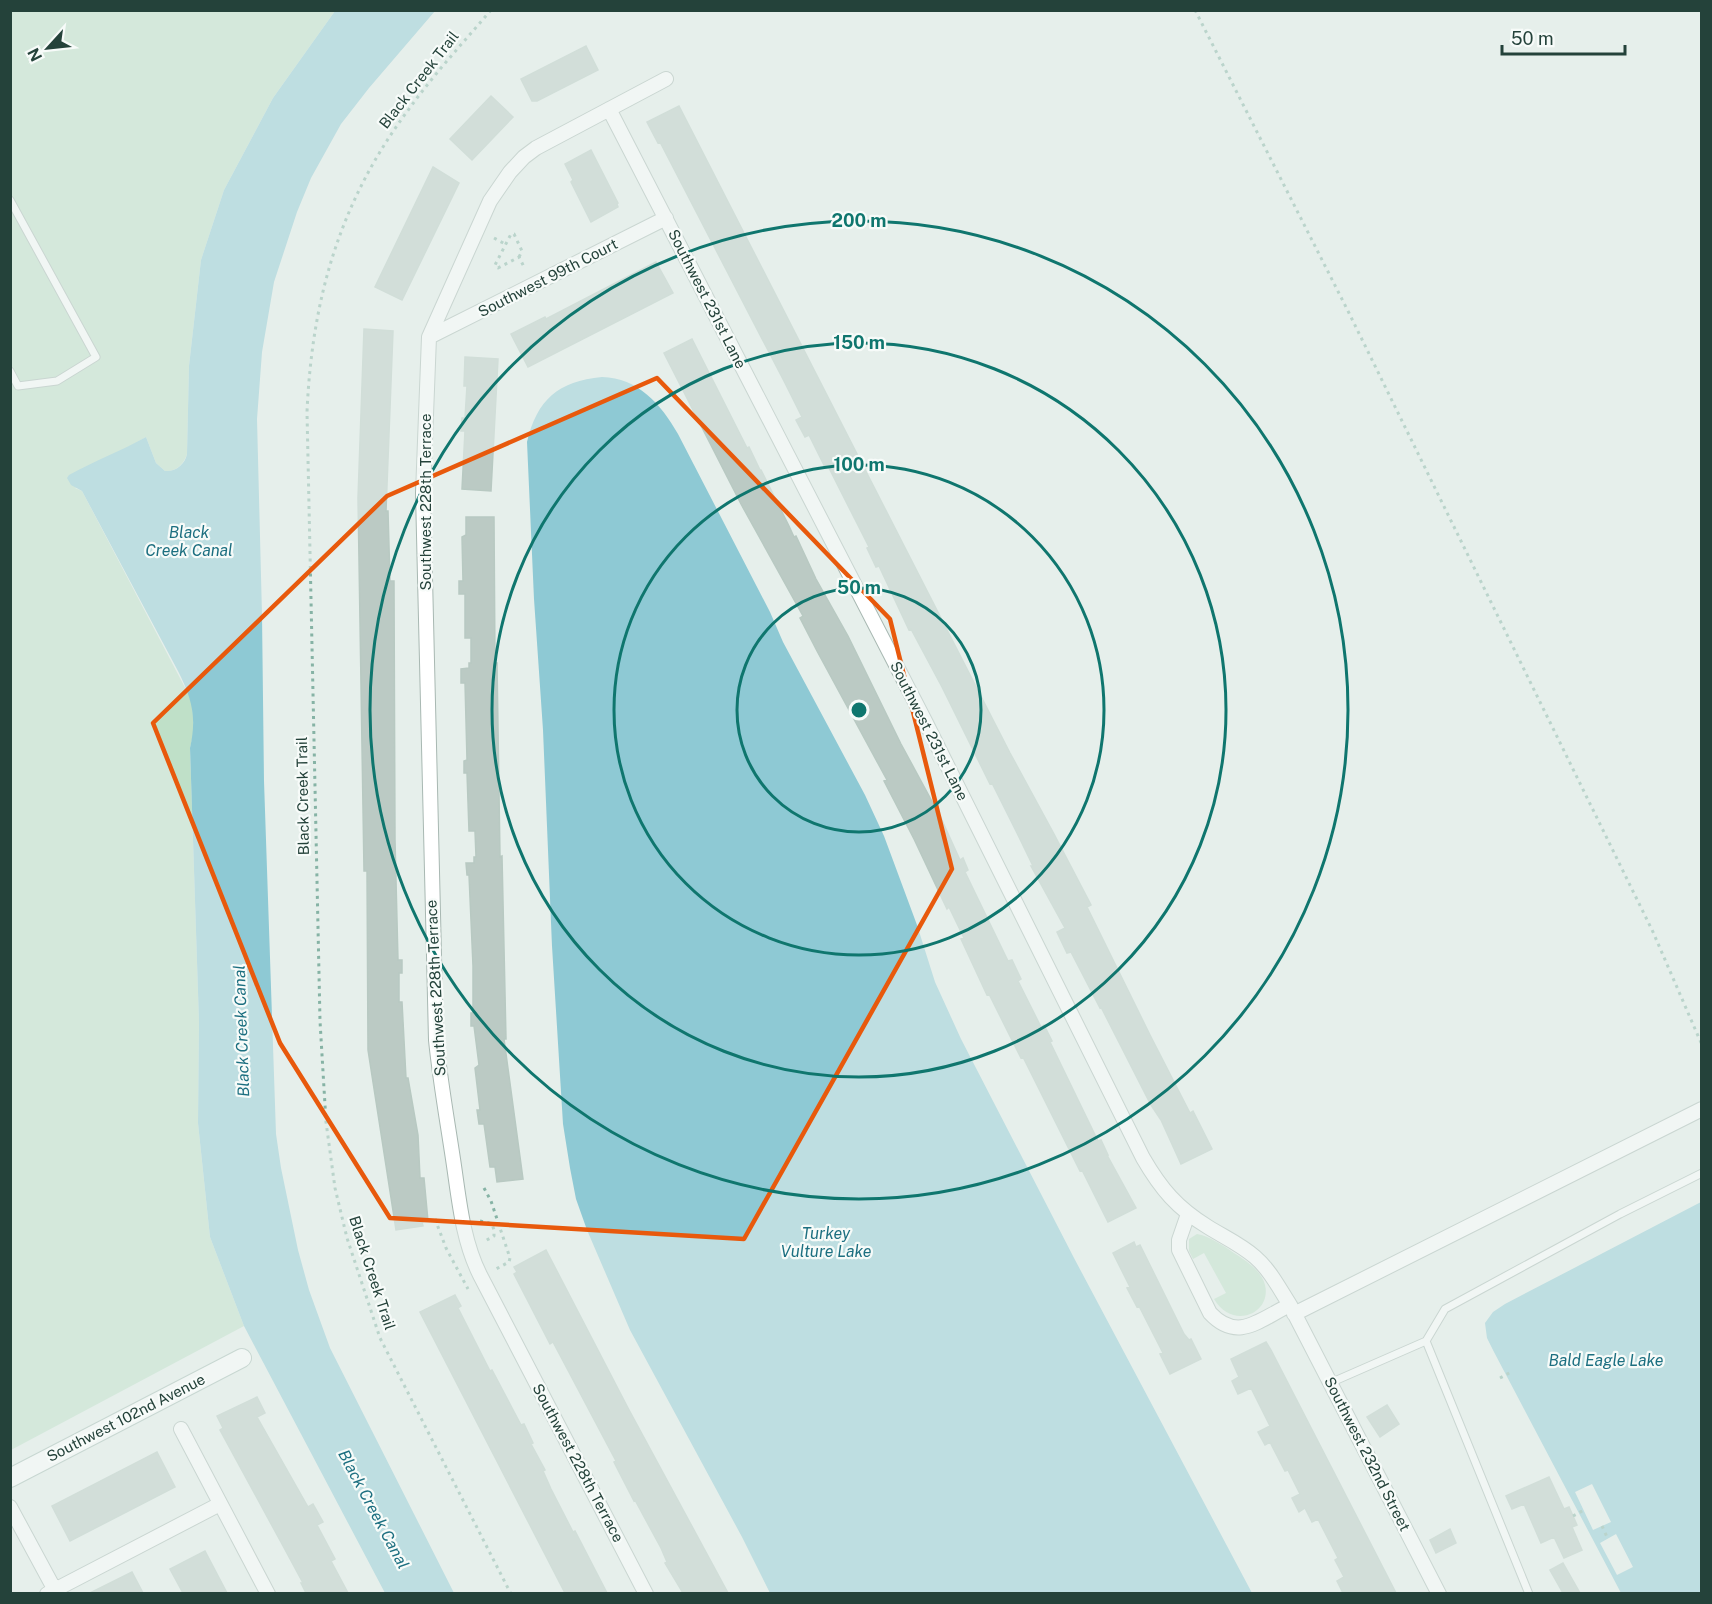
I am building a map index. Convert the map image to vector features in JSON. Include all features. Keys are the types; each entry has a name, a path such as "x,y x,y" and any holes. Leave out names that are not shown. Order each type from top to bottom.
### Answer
{"street":[{"path":"429,337 490,201 510,172 524,157 543,143 666,79"},
{"name":"Southwest 231st Lane","path":"609,109 926,723 1143,1158 1172,1201 1256,1258 1273,1277 1292,1310"},
{"name":"Southwest 99th Court","path":"429,337 666,218"},
{"name":"Southwest 228th Terrace","path":"429,337 423,493 436,1040 442,1093 463,1221 470,1253 480,1275 646,1593"},
{"path":"1188,1214 1179,1240 1179,1251 1210,1312 1224,1325 1235,1329 1244,1328 1292,1310 1701,1109"},
{"name":"Southwest 232nd Street","path":"1292,1310 1439,1593"},
{"name":"Southwest 102nd Avenue","path":"10,1478 242,1358"},
{"path":"181,1429 268,1593"},
{"path":"10,1507 53,1592 220,1503"}],"lane":[{"path":"10,200 96,357 57,381 18,386 10,371"},
{"path":"1330,1383 1426,1341 1445,1309 1701,1173"},
{"path":"1426,1341 1529,1593"}],"path":[{"name":"Black Creek Trail","path":"491,10 408,110 387,141 349,210 327,274 316,318 309,372 307,412 320,1021 325,1113 335,1188 347,1238 377,1332 511,1593"},
{"path":"1195,10 1344,303 1647,921 1701,1045"},
{"path":"513,234 522,251 519,257 496,267 495,266 510,235 513,234"},
{"path":"494,238 505,244"},
{"path":"519,257 525,269"},
{"path":"484,1188 501,1228 510,1260 496,1269"},
{"path":"435,1219 446,1248 468,1289"},
{"path":"480,1221 492,1224 494,1230 494,1236 485,1241"},
{"path":"494,1230 501,1228"},
{"path":"1500,1378 1511,1372"},
{"path":"1573,1516 1584,1510"},
{"path":"1602,1526 1608,1539"}],"highlighted area":[{"path":"657,378 890,619 952,869 744,1239 390,1218 280,1043 153,723 387,496"}],"green space":[{"path":"11,11 335,11 273,98 224,190 201,260 189,366 187,454 184,461 176,469 165,471 156,463 146,437 127,448 75,488 82,491 192,701 194,731 190,748 199,1022 198,1123 210,1237 244,1326 11,1450"},
{"path":"1197,1234 1226,1247 1257,1271 1265,1285 1266,1295 1263,1304 1257,1310 1240,1316 1231,1314 1222,1309 1214,1299 1226,1293 1204,1253 1193,1259 1189,1251 1189,1239"}],"water":[{"name":"Black Creek Canal","path":"335,11 435,11 341,124 311,178 274,282 262,352 257,419 264,781 276,1134 298,1250 309,1290 330,1348 454,1593 385,1593 244,1326 210,1237 198,1123 199,1022 190,748 193,727 192,708 178,671 82,491 71,485 67,478 78,470 146,437 156,463 165,471 176,469 184,461 187,454 189,366 201,260 224,190 273,98"},
{"name":"Turkey Vulture Lake","path":"602,377 627,382 647,395 664,413 678,434 770,612 783,642 865,795 884,836 917,925 935,982 961,1039 1074,1258 1252,1593 770,1594 742,1537 630,1330 576,1199 563,1124 527,442 537,415 552,395 573,383"},
{"name":"Bald Eagle Lake","path":"1701,1202 1701,1593 1621,1593 1494,1352 1487,1338 1485,1323 1493,1312 1505,1304"}],"pier":[{"path":"1592,1484 1611,1522 1593,1530 1575,1492"},
{"path":"1616,1534 1633,1567 1617,1575 1600,1543"}],"building":[{"path":"586,46 598,70 537,101 532,101 521,79"},
{"path":"491,96 513,117 472,160 450,139"},
{"path":"679,106 1010,753 1091,905 1087,907 1150,1035 1190,1113 1193,1111 1212,1149 1181,1164 1161,1120 1101,1007 1071,952 1067,953 1057,932 1065,928 1031,866 1033,866 992,783 990,784 911,629 909,630 879,566 876,567 867,548 869,547 828,466 825,467 809,435 805,437 796,420 802,417 660,142 658,143 647,122"},
{"path":"591,150 618,207 591,222 571,182 573,180 565,164"},
{"path":"433,167 459,183 402,300 375,287"},
{"path":"656,262 673,293 528,367 511,334 545,317 546,319"},
{"path":"364,329 393,331 386,511 388,511 390,581 394,581 395,840 398,960 402,960 402,973 399,973 399,1002 402,1002 406,1078 408,1078 418,1135 420,1178 424,1178 428,1221 422,1222 423,1226 396,1230 368,1050 367,871 364,871 358,498"},
{"path":"692,339 747,448 749,447 816,579 848,636 960,860 963,858 968,870 965,872 1008,961 1012,960 1021,979 1018,981 1041,1027 1044,1025 1052,1041 1050,1042 1098,1141 1101,1140 1136,1208 1108,1222 1023,1057 1021,1058 989,994 987,995 961,939 964,938 949,907 947,909 884,781 887,780 817,651 800,618 803,616 741,504 664,353"},
{"path":"465,357 498,359 491,491 462,489 465,431 461,431 462,418 465,418 467,386 464,386"},
{"path":"466,517 494,517 495,663 497,663 506,1039 504,1039 523,1179 497,1182 495,1167 490,1167 484,1124 479,1124 477,1110 480,1110 475,1068 479,1065 474,1026 471,1026 473,966 469,875 467,875 466,863 474,863 474,857 476,857 475,831 469,831 467,773 464,773 464,761 467,760 465,683 461,683 461,669 469,668 469,663 471,663 471,638 465,638 465,594 459,594 459,581 463,581 462,537 466,535"},
{"path":"1134,1242 1136,1247 1140,1245 1184,1334 1189,1340 1191,1339 1201,1359 1170,1374 1160,1354 1163,1353 1127,1288 1130,1287 1113,1253"},
{"path":"546,1250 728,1593 683,1593 665,1563 667,1562 661,1548 634,1501 614,1462 616,1461 553,1342 550,1344 514,1274 517,1272 514,1267"},
{"path":"455,1295 461,1306 458,1308 490,1371 492,1370 521,1425 524,1424 551,1489 607,1593 565,1593 420,1312"},
{"path":"1266,1342 1396,1593 1343,1593 1337,1581 1344,1577 1335,1560 1338,1558 1318,1519 1312,1522 1305,1508 1299,1512 1292,1498 1300,1494 1288,1470 1285,1471 1270,1442 1265,1445 1258,1432 1270,1426 1251,1388 1238,1394 1232,1381 1239,1377 1231,1359"},
{"path":"257,1397 265,1413 257,1417 308,1507 313,1504 323,1522 317,1525 335,1559 331,1561 348,1593 306,1593 301,1583 303,1583 220,1430 223,1428 217,1416"},
{"path":"1387,1405 1399,1424 1380,1437 1367,1417"},
{"path":"157,1452 175,1487 70,1541 52,1506"},
{"path":"1549,1477 1564,1509 1569,1507 1577,1525 1572,1527 1582,1550 1564,1558 1554,1537 1541,1543 1524,1504 1512,1509 1506,1496"},
{"path":"1450,1529 1456,1543 1436,1553 1430,1540"},
{"path":"205,1551 227,1593 183,1593 170,1569"},
{"path":"1563,1563 1580,1593 1563,1593 1550,1570"},
{"path":"132,1572 143,1593 90,1593"}]}
